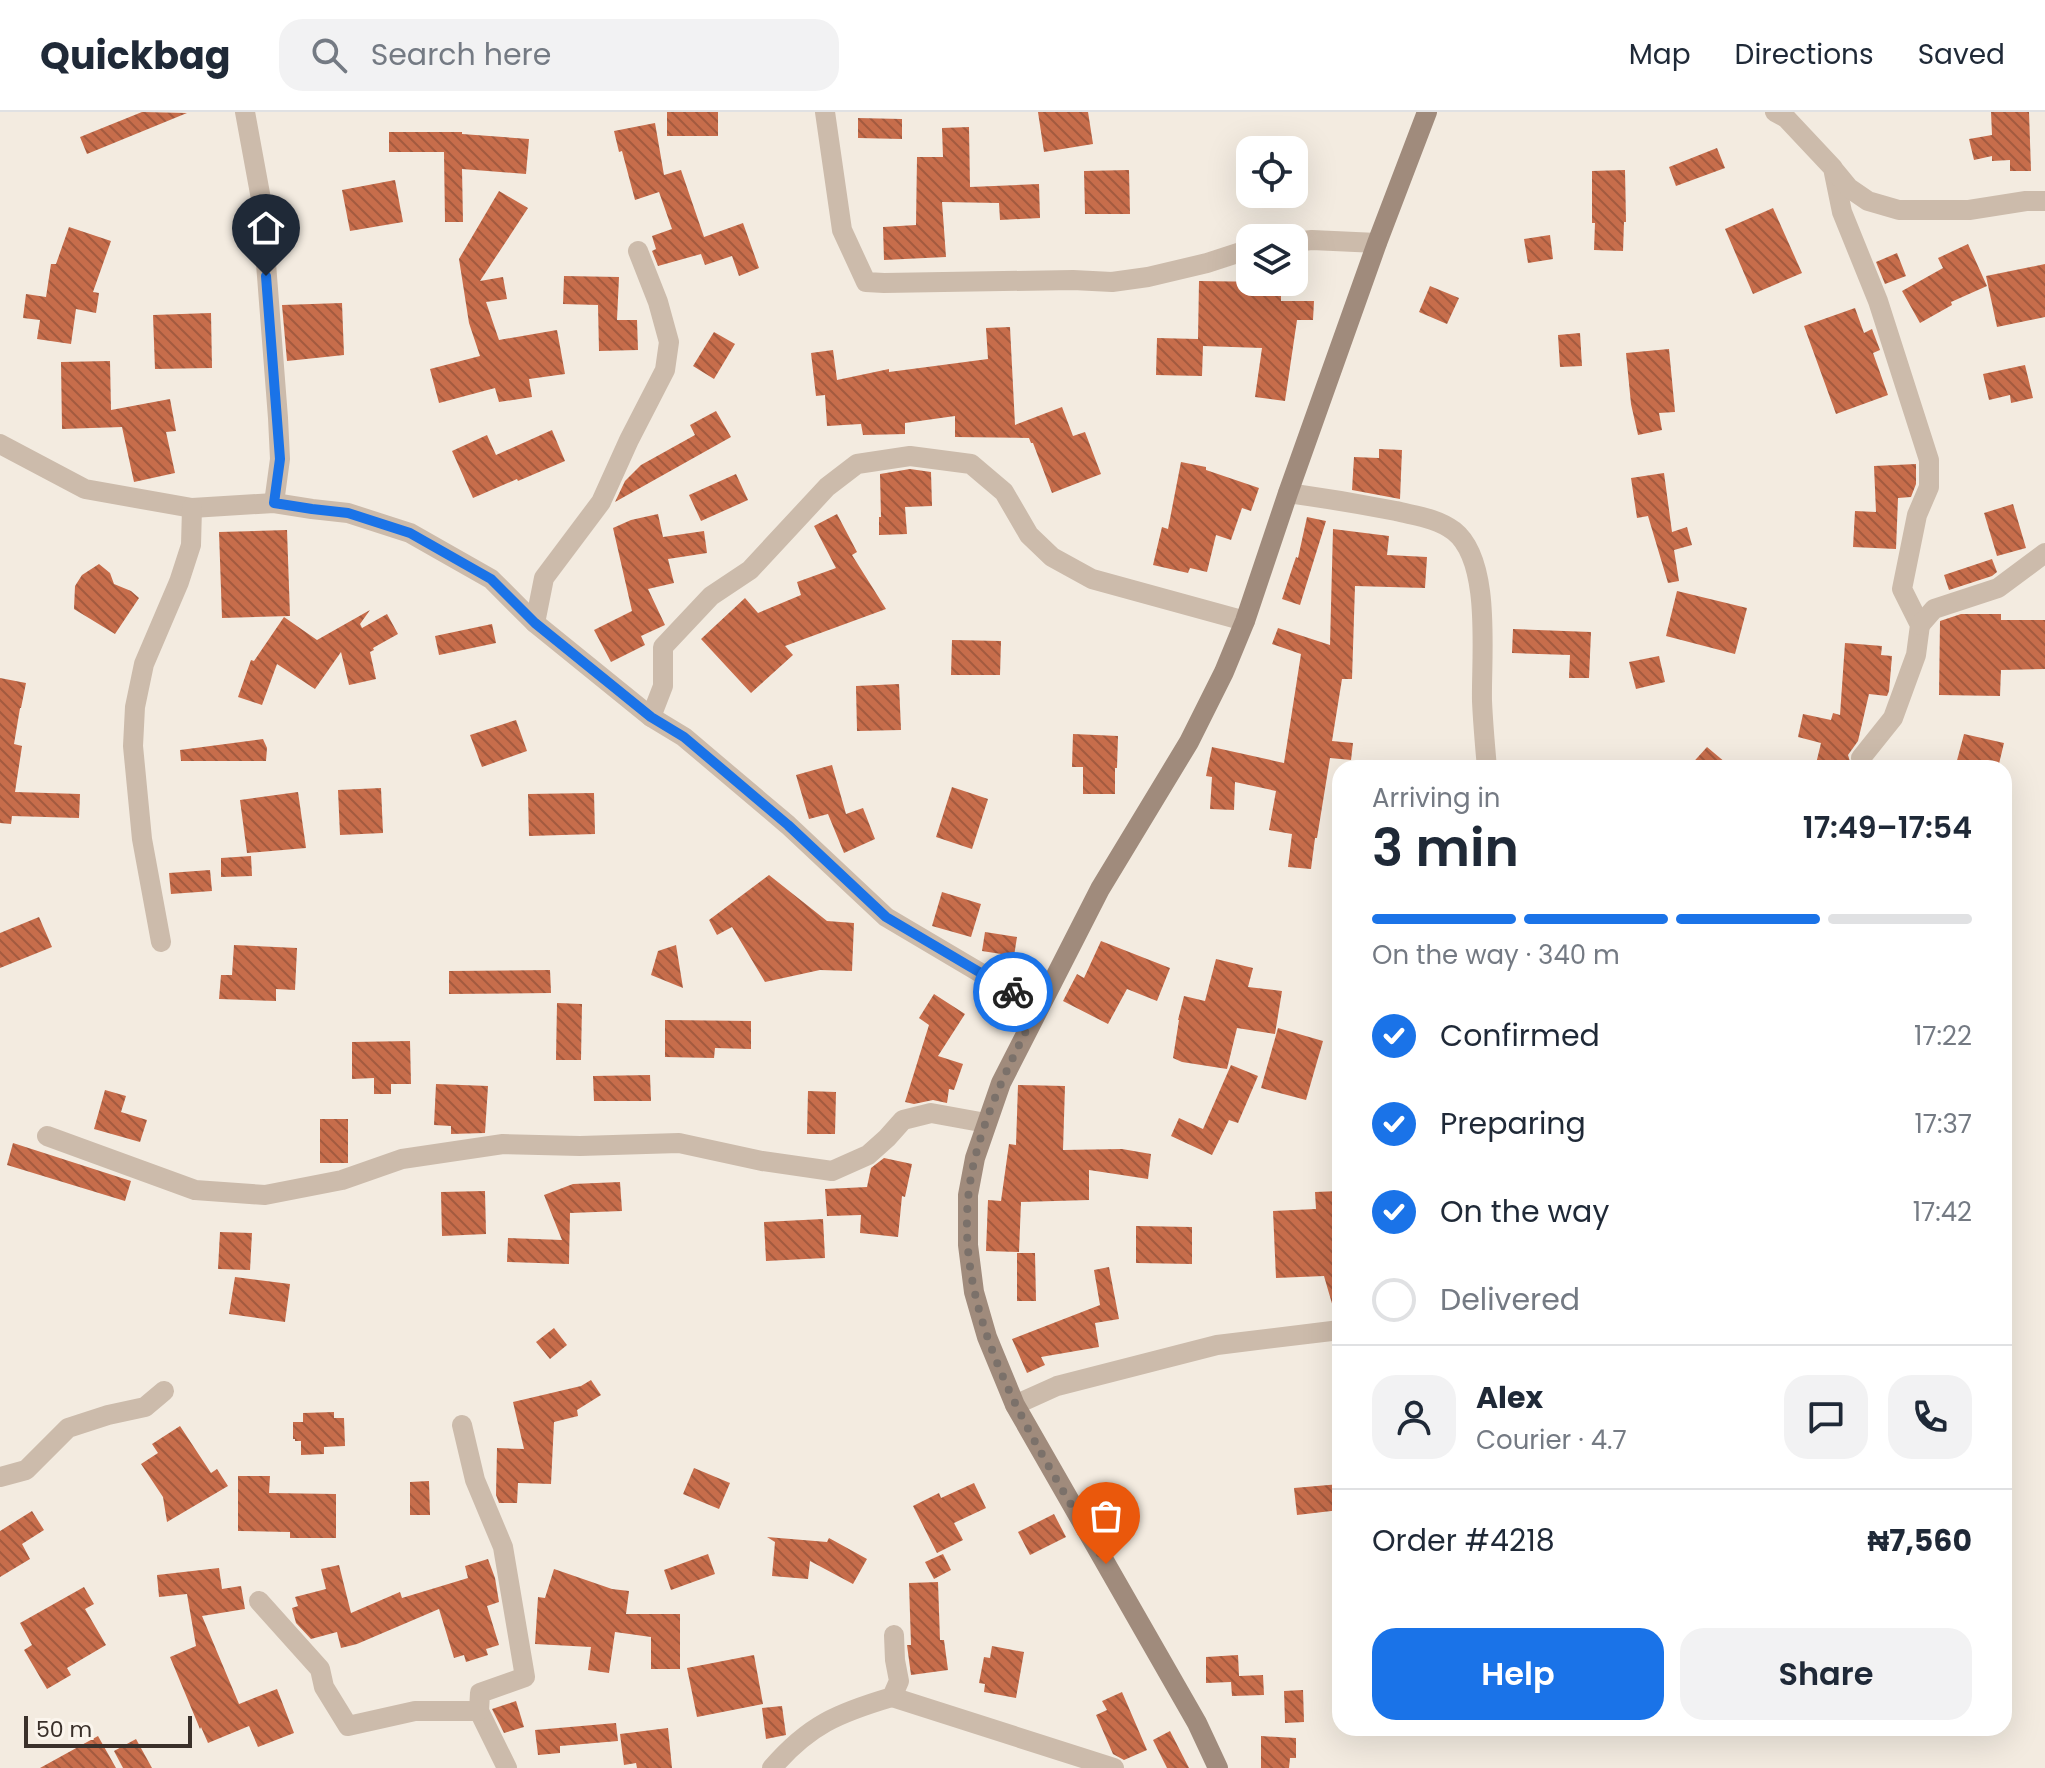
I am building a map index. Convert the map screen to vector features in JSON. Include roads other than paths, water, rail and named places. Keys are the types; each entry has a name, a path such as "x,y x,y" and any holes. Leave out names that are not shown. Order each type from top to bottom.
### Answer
{"main road":[{"path":"1218,1768 1197,1723 1015,1405 987,1337 974,1292 968,1245 968,1195 986,1123 1001,1083 1038,1007 1100,889 1189,742 1224,672 1427,112"}],"street":[{"path":"245,112 261,199 278,418 280,459 274,503"},
{"path":"825,112 842,230 866,282 1112,282 1148,277 1236,254"},
{"path":"1775,112 1786,118 1849,188 1868,201 1899,210 1969,210 2045,201"},
{"path":"1833,168 1842,212 1878,301 1929,460 1929,487 1917,515 1902,589 1920,625"},
{"path":"1308,240 1377,243"},
{"path":"535,623 544,578 601,502 665,370 669,342 658,302 638,251"},
{"path":"0,444 85,489 192,508 274,503 348,513 410,533 491,579 535,623 651,717 684,737 788,825 886,917 1038,1007"},
{"path":"651,717 663,686 663,647 711,596 750,570 827,487 857,464 910,456 971,464 1004,492 1029,535 1052,557 1092,579 1245,621"},
{"path":"1288,493 1368,505 1434,520 1454,531 1468,546 1474,559 1483,620 1482,702 1486,760"},
{"path":"161,942 142,839 133,746 135,707 144,664 179,582 191,545 192,508"},
{"path":"1861,758 1893,718 1916,655 1920,625 1934,609 1998,588 2045,553"},
{"path":"47,1136 195,1190 265,1195 342,1180 402,1159 503,1144 580,1146 679,1143 762,1161 832,1171 868,1155 903,1120 931,1113 986,1123"},
{"path":"1015,1405 1057,1386 1217,1345 1332,1331"},
{"path":"0,1477 26,1470 68,1428 145,1407 164,1391"},
{"path":"462,1425 475,1480 503,1547 525,1677 480,1693 479,1711 507,1768"},
{"path":"259,1601 320,1669 324,1687 348,1726 415,1711 479,1711"},
{"path":"892,1697 899,1681 894,1635"},
{"path":"772,1768 790,1747 829,1719 853,1708 892,1697 1114,1768"}]}
